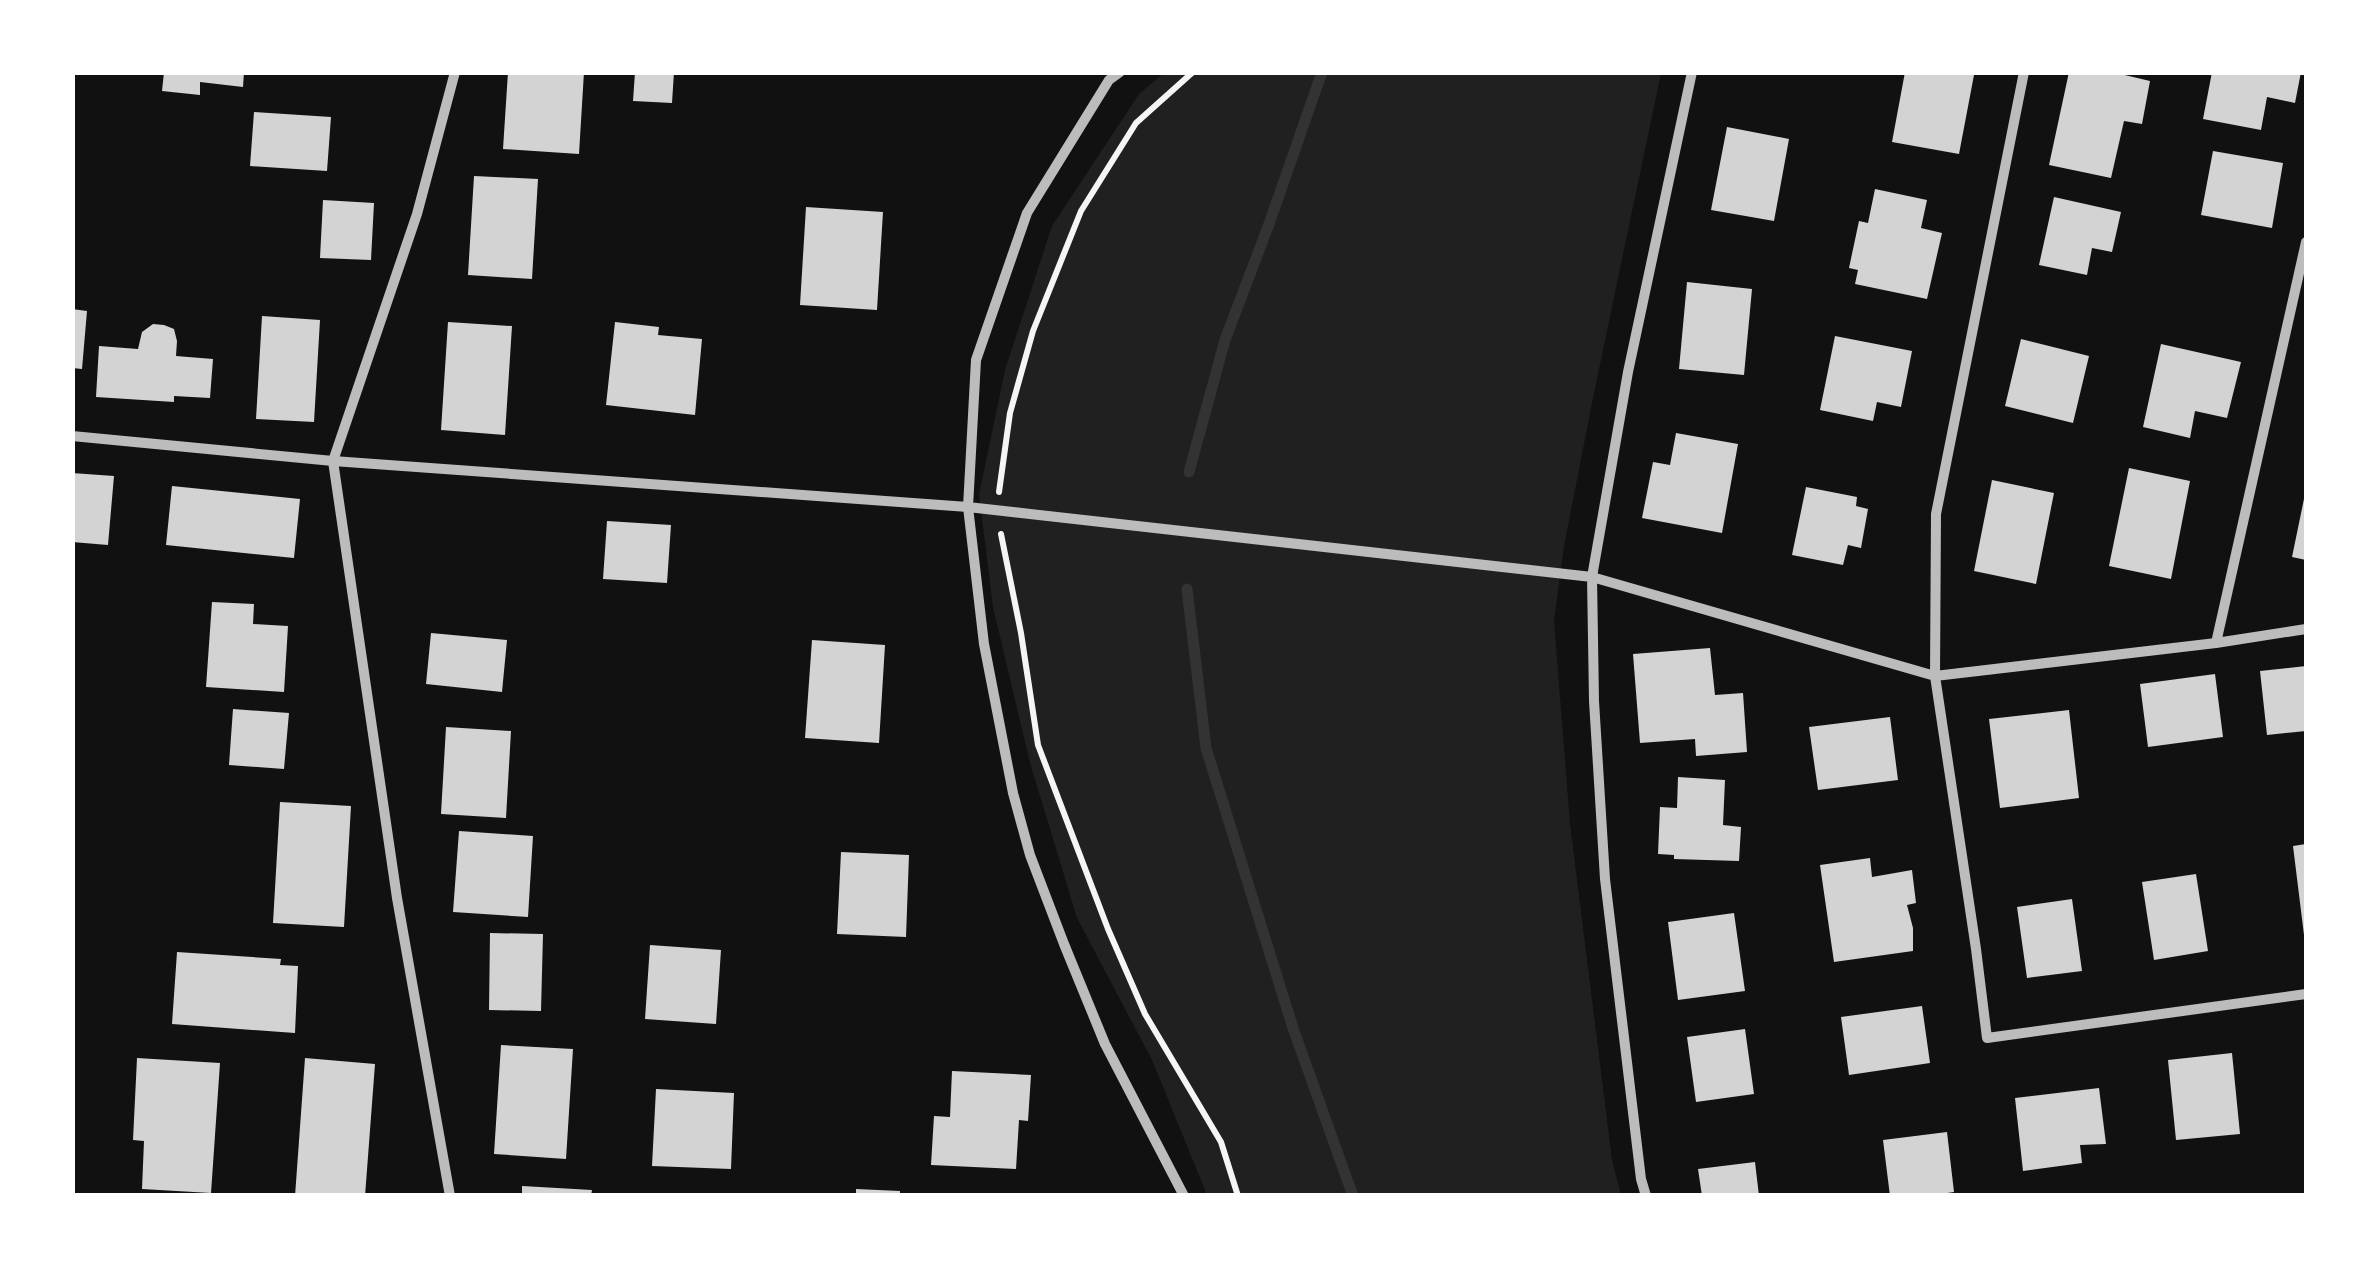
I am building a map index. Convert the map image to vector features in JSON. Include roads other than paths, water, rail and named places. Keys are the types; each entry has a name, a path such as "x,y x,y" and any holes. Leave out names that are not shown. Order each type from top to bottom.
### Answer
{"street":[{"path":"450,1196 397,898 333,461 417,214 454,72"},
{"path":"1120,72 1110,80 1027,213 976,360 968,507 984,644 1012,793 1030,855 1106,1044 1184,1196"},
{"path":"1646,1196 1605,879 1594,701 1592,577 1628,372 1692,72"},
{"path":"2024,72 1936,514 1935,676 1986,1038 2306,994"},
{"path":"2216,643 2306,242"},
{"path":"72,436 333,461 968,507 1592,577 1935,676 2306,629"}],"waterway":[{"path":"1189,472 1225,340 1322,72"},
{"path":"1187,589 1206,748 1293,1028 1353,1196"}]}
